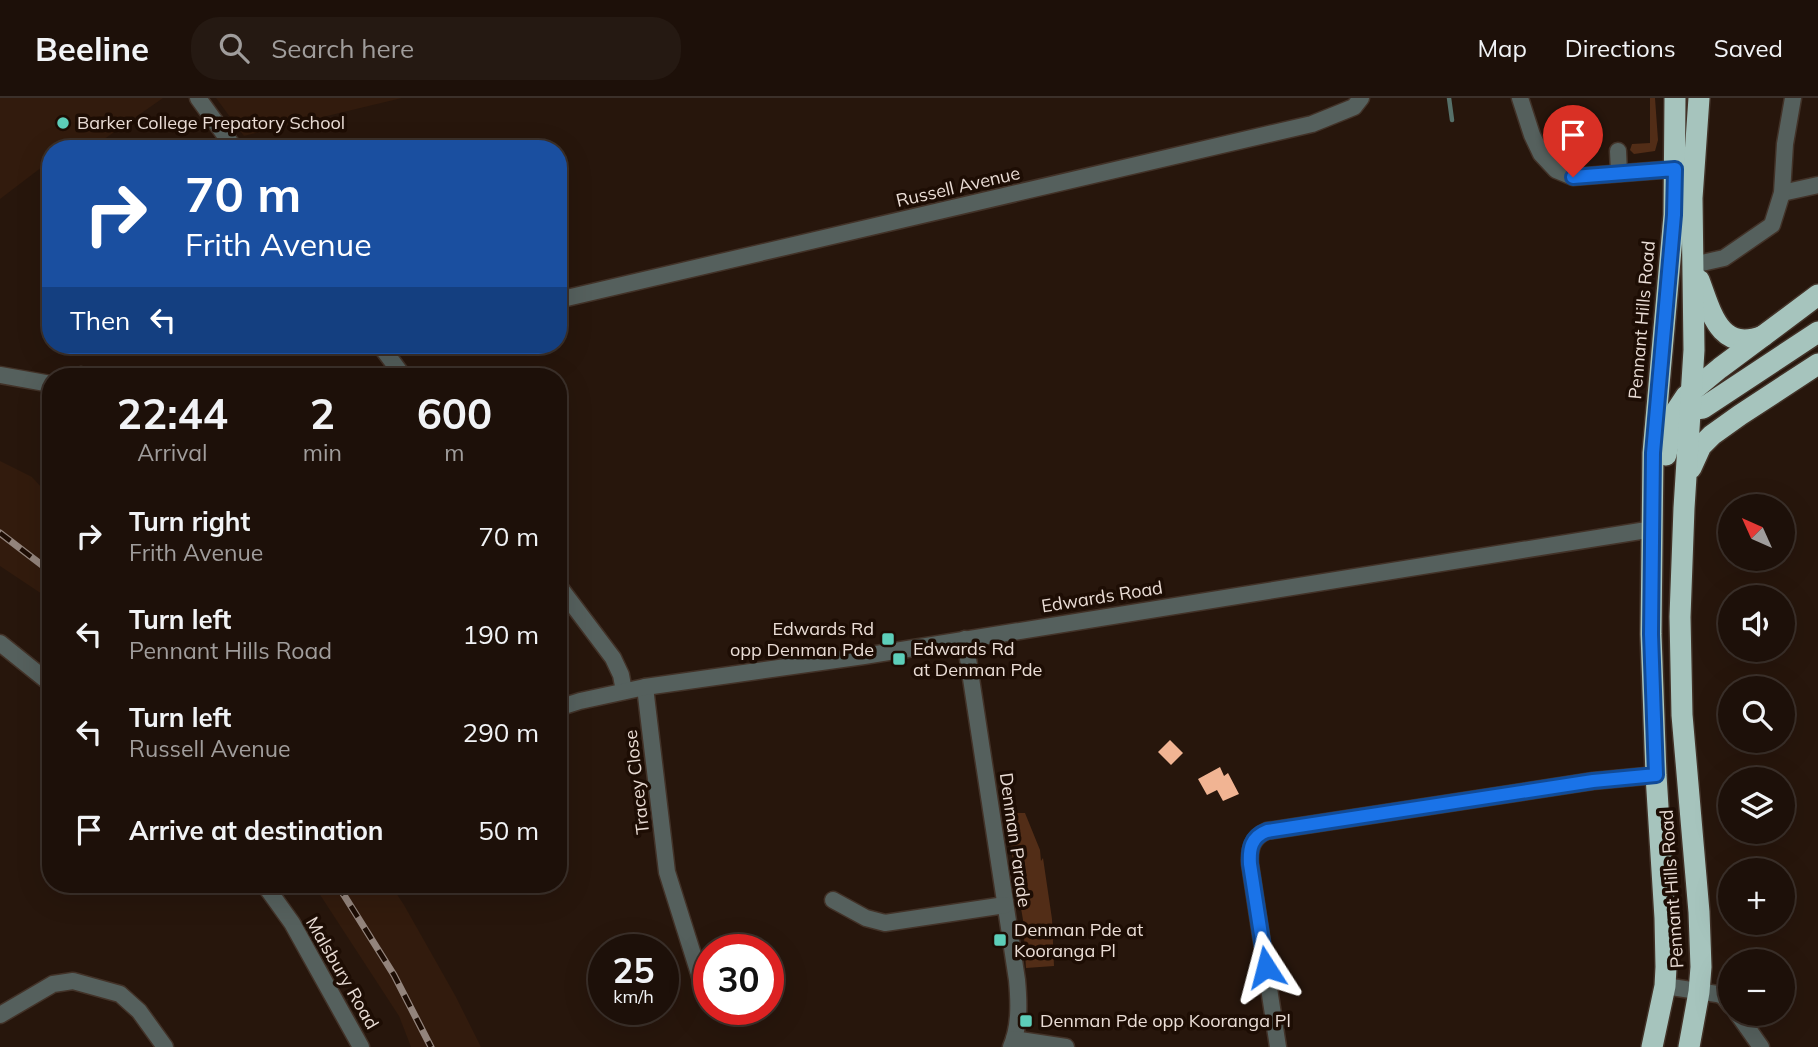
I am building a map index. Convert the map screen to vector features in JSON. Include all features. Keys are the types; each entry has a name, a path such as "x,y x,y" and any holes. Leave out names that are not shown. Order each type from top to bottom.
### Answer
{"highway":[{"name":"Pennant Hills Road","path":"1652,1047 1667,967 1651,634 1653,453 1674,215 1675,98"},
{"name":"Pennant Hills Road","path":"1689,1047 1701,969 1699,912 1682,715 1680,617 1685,490 1693,402 1695,331 1692,198 1699,98"},
{"path":"1693,265 1716,323 1733,338 1745,340 1776,328 1818,301"},
{"path":"1653,529 1671,422 1776,328 1818,295"},
{"path":"1660,382 1669,397 1693,402 1818,332"},
{"path":"1685,490 1694,458 1706,440 1818,364"}],"street":[{"path":"198,98 228,140"},
{"name":"Russell Avenue","path":"567,298 1312,124 1354,107 1361,98"},
{"path":"1520,98 1541,154 1556,170 1573,177 1675,169"},
{"path":"1693,265 1721,259 1772,225 1782,192 1785,144 1793,98"},
{"path":"1618,150 1619,173"},
{"path":"1782,192 1818,185"},
{"path":"0,375 42,382"},
{"name":"Edwards Road","path":"567,705 645,687 864,656 1653,529"},
{"path":"567,597 613,658 621,675 624,691"},
{"name":"Denman Parade","path":"965,639 1014,961 1018,996 1017,1028 1012,1043"},
{"path":"0,643 42,677"},
{"name":"Tracey Close","path":"645,687 667,872 693,955"},
{"path":"1278,1047 1250,864 1250,849 1259,834 1580,783 1656,775"},
{"name":"Malsbury Road","path":"270,893 292,923 362,1047"},
{"path":"833,900 866,918 885,923 1005,905"},
{"path":"0,1014 53,984 73,981 120,994 139,1011 165,1047"},
{"path":"1665,986 1718,995"},
{"path":"1746,1026 1761,1047"},
{"path":"1012,1043 1066,1047"}],"shaded area":[{"name":"Barker College Prepatory School","path":"0,98 163,98 103,140 42,140 42,167 0,199"},
{"path":"216,98 402,98 244,136"},
{"path":"1650,98 1655,98 1658,140 1655,151 1634,154 1630,150 1632,144 1650,143"},
{"path":"0,461 32,477 42,488 42,594 0,566"},
{"path":"1005,813 1025,813 1040,850 1041,861 1043,858 1052,919 1054,966 1026,968 1023,920"},
{"path":"319,893 396,893 456,997 481,1047 411,1047 399,1016"}],"building":[{"path":"1170,740 1183,753 1171,765 1158,752"},
{"path":"1220,767 1224,776 1228,773 1239,794 1223,801 1217,790 1207,795 1198,779"}],"waterway":[{"path":"1449,98 1452,120"}],"railway":[{"path":"0,533 42,565"},
{"path":"343,893 394,975 431,1047"}],"place":[{"name":"Barker College Prepatory School","path":"63,123"},
{"name":"Edwards Rd opp Denman Pde","path":"888,639"},
{"name":"Edwards Rd at Denman Pde","path":"899,659"},
{"name":"Denman Pde at Kooranga Pl","path":"1000,940"},
{"name":"Denman Pde opp Kooranga Pl","path":"1026,1021"}],"route":[{"path":"1266,967 1250,864 1250,849 1259,834 1593,781 1656,775 1651,634 1653,453 1674,215 1675,169 1573,177"}]}
